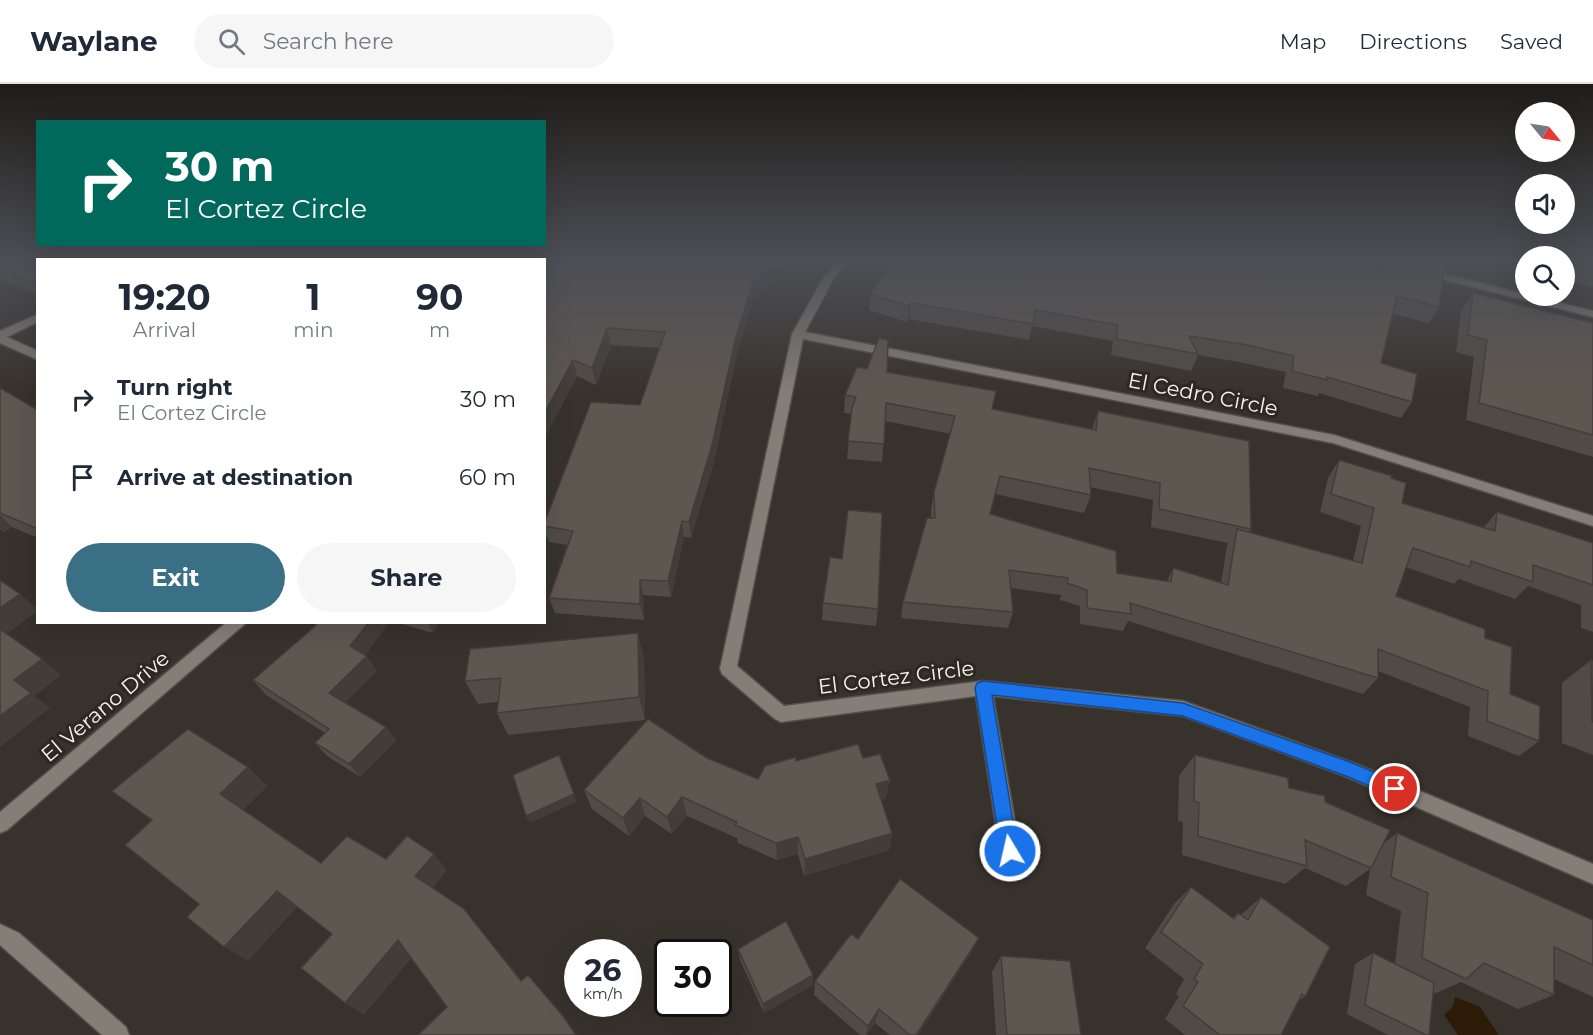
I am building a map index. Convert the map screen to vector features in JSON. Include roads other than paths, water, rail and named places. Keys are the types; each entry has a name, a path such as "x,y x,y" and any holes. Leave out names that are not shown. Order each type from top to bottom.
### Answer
{"street":[{"name":"El Cortez Circle","path":"814,304 798,334 728,669 781,714 983,688 1183,709 1350,770 1593,874"},
{"path":"1555,304 1593,314"},
{"path":"0,337 36,317"},
{"name":"El Cedro Circle","path":"798,334 1334,439 1593,521"},
{"path":"0,337 36,355"},
{"name":"El Verano Drive","path":"0,824 237,624"},
{"path":"983,688 1010,851"},
{"path":"0,934 12,940 118,1035"}]}
